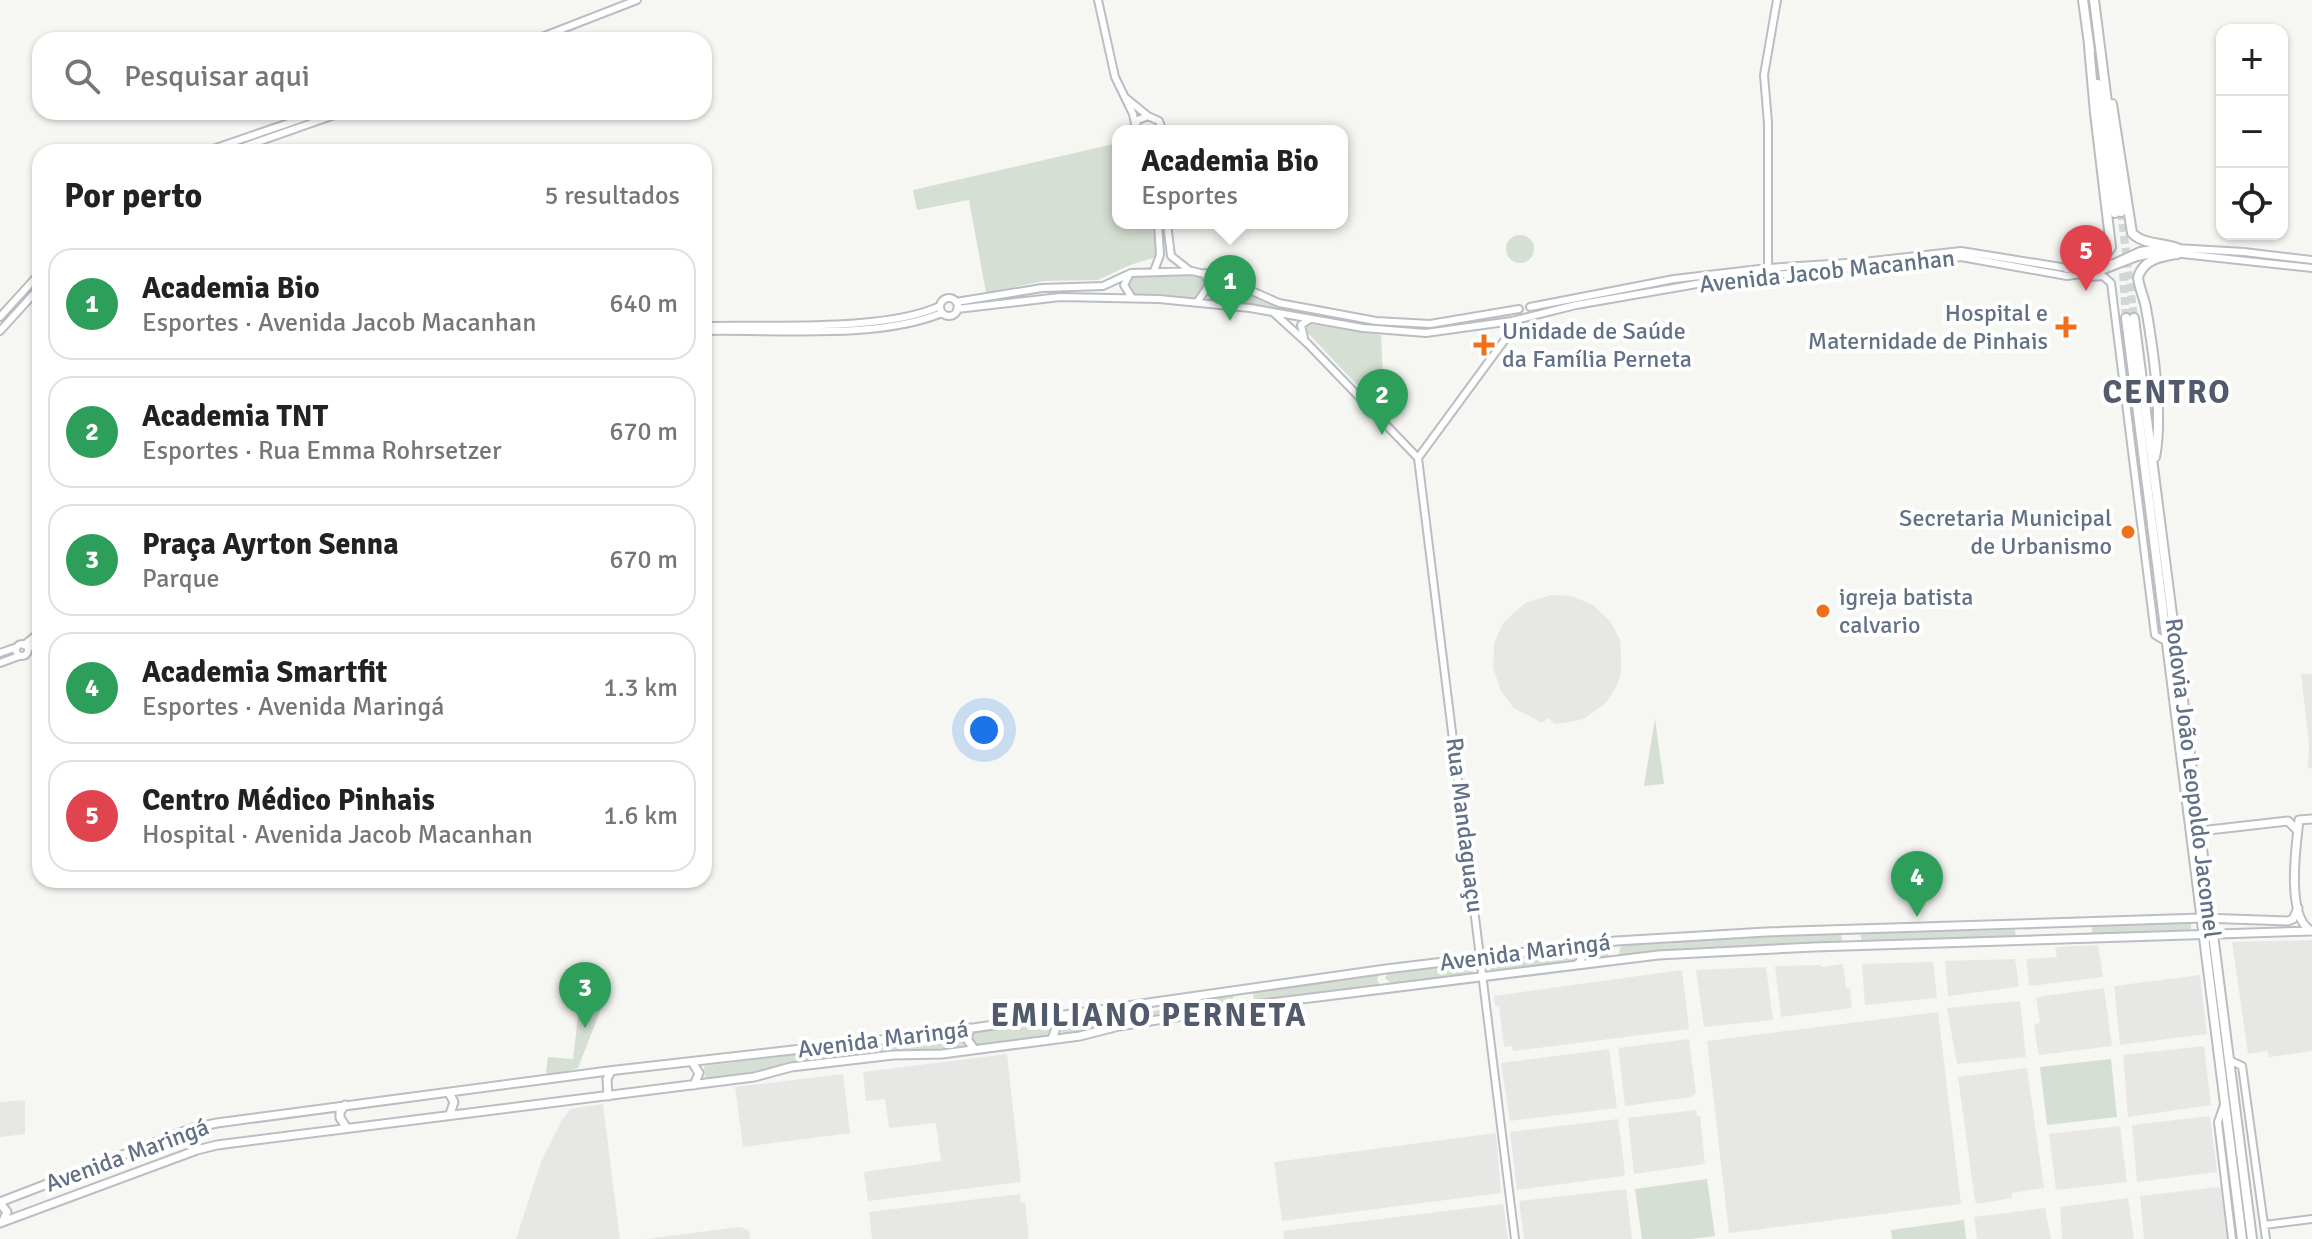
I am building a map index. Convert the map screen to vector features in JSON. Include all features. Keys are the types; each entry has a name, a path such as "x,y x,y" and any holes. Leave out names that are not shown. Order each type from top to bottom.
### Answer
{"highway":[{"path":"2067,272 2100,261 2107,256 2111,247 2083,0"},
{"path":"2089,46 2118,213 2094,0"},
{"path":"2104,75 2114,113 2132,233 2140,239 2177,251"},
{"path":"2154,464 2159,441 2159,416 2146,307 2138,277 2144,265 2177,251"},
{"name":"Rodovia João Leopoldo Jacomel","path":"2206,918 2200,831 2176,676 2167,642 2130,318 2154,464 2176,676 2242,1239"},
{"name":"Rodovia João Leopoldo Jacomel","path":"2208,934 2229,1060 2252,1239"}],"main road":[{"path":"555,32 637,0"},
{"path":"1098,0 1108,54 1133,125"},
{"path":"1768,271 1768,123 1764,75 1777,0"},
{"path":"1124,96 1161,125"},
{"path":"1137,125 1148,116"},
{"path":"227,144 298,120"},
{"path":"252,144 320,120"},
{"path":"1154,271 1159,262 1159,229"},
{"path":"1168,229 1174,260 1192,271"},
{"path":"1160,245 1169,244"},
{"name":"Avenida Jacob Macanhan","path":"1530,310 1768,271 1961,251 2005,256 2067,272"},
{"path":"2177,251 2244,252 2312,260"},
{"path":"2177,251 2312,268"},
{"name":"Avenida Jacob Macanhan","path":"1768,271 1850,269 1961,257 2067,272 2177,251"},
{"path":"2004,265 2005,256"},
{"path":"712,329 873,321 941,310 950,316 956,306 1042,288 1103,286 1132,272 1154,271 1205,273 1279,303 1356,319 1430,324 1502,311 1520,313 1527,318 1530,310 1524,305 1520,313 1498,346 1418,458 1273,312"},
{"path":"1132,272 1124,285 1132,298"},
{"path":"2067,272 2103,276 2111,283 2155,635 2167,642"},
{"path":"1198,301 1209,285 1205,273"},
{"path":"0,317 32,282"},
{"path":"0,331 32,296"},
{"path":"941,310 946,298 956,306 1060,297 1198,301 1410,333 1436,333 1503,322 1520,313"},
{"path":"1502,311 1503,322"},
{"path":"1308,344 1300,328 1311,318"},
{"name":"Rua Mandaguaçu","path":"1418,458 1515,1239"},
{"path":"0,663 19,656 32,639"},
{"path":"0,653 32,643"},
{"path":"2312,819 2299,820 2294,864 2298,908 2304,926 2312,931"},
{"path":"2200,831 2288,821 2298,832"},
{"name":"Avenida Maringá","path":"0,1202 193,1128 345,1105 1050,1018 1386,969 1616,941 1766,932 2206,918 2288,921 2293,919 2298,908"},
{"path":"2087,923 2089,938"},
{"path":"2018,926 2019,941"},
{"name":"Avenida Maringá","path":"0,1223 197,1150 450,1114 754,1077 791,1067 893,1055 942,1054 1246,1006 1388,988 1687,953 2312,931"},
{"path":"1572,946 1579,949 1582,955 1580,962 1574,966"},
{"path":"1386,969 1383,978 1388,988"},
{"path":"1050,1018 1056,1028 1052,1039"},
{"path":"970,1028 967,1039 974,1049"},
{"path":"2229,1060 2242,1066 2266,1239"},
{"path":"692,1062 699,1073 694,1085"},
{"path":"608,1096 607,1079 611,1071"},
{"path":"449,1093 454,1102 450,1114"},
{"name":"Rodovia João Leopoldo Jacomel","path":"2225,1102 2218,1122 2232,1239"},
{"path":"345,1105 340,1118 347,1128"},
{"path":"0,1202 7,1212 0,1223"},
{"path":"2264,1225 2312,1219"}],"shaded area":[{"path":"1112,144 1112,229 1154,229 1156,254 1153,258 1098,280 1044,281 986,293 969,200 917,210 913,190"},
{"path":"1520,235 1530,239 1534,249 1530,259 1520,263 1510,259 1506,249 1510,239"},
{"path":"1135,276 1197,276 1202,278 1205,286 1195,298 1134,295 1127,284"},
{"path":"1209,277 1279,307 1358,324 1423,329 1502,318 1433,331 1358,325 1206,300 1212,288"},
{"path":"1310,324 1381,335 1385,415 1308,333"},
{"path":"1551,595 1572,596 1593,605 1610,621 1620,640 1621,651 1621,673 1606,703 1583,719 1555,724 1548,718 1542,723 1514,708 1501,691 1493,668 1494,644 1503,623 1525,603"},
{"path":"2301,674 2312,674 2312,768 2308,769 2309,745"},
{"path":"1655,719 1664,784 1644,786"},
{"path":"2191,923 2191,931 2092,934 2092,926"},
{"path":"2015,930 2016,938 1862,943 1860,932"},
{"path":"1841,934 1842,943 1687,948 1619,955 1621,944"},
{"path":"2312,940 2312,1051 2269,1057 2267,1051 2248,1054 2232,942"},
{"path":"1609,945 1608,958 1491,972 1489,959"},
{"path":"2098,945 2103,977 2029,986 2026,959 2057,957 2055,947"},
{"path":"2015,959 2017,987 1948,996 1945,961"},
{"path":"1472,962 1473,975 1391,983 1385,978 1388,973"},
{"path":"1933,962 1937,998 1865,1005 1862,964"},
{"path":"1843,964 1852,1008 1781,1017 1775,966"},
{"path":"1766,967 1773,1020 1704,1027 1696,970"},
{"path":"1682,970 1689,1029 1513,1051 1512,1046 1504,1047 1499,1006 1495,1006 1494,996"},
{"path":"1379,974 1377,980 1380,985 1254,1002 1253,992"},
{"path":"2200,975 2207,1034 2120,1045 2114,986"},
{"path":"2104,988 2112,1046 2040,1055 2034,1024 2040,1023 2036,997"},
{"path":"1233,994 1234,1005 1062,1035 1060,1022 1185,1007"},
{"path":"606,996 578,1068 549,1076 546,1072 548,1057 573,1059 580,999"},
{"path":"2020,1001 2026,1057 1957,1064 1947,1008"},
{"path":"1938,1012 1961,1204 1729,1233 1707,1041"},
{"path":"1045,1022 1050,1029 1046,1037 977,1046 972,1038 975,1031"},
{"path":"963,1034 965,1047 812,1060 705,1081 704,1066"},
{"path":"1689,1039 1696,1093 1692,1097 1625,1106 1618,1048"},
{"path":"2204,1046 2211,1105 2128,1117 2123,1055"},
{"path":"1609,1049 1617,1108 1510,1121 1501,1063"},
{"path":"1007,1054 1021,1182 868,1201 864,1172 941,1161 936,1123 889,1128 885,1099 866,1101 863,1072"},
{"path":"2111,1059 2117,1117 2047,1125 2040,1067"},
{"path":"2027,1068 2044,1188 2012,1193 2012,1198 1977,1204 1958,1077"},
{"path":"843,1074 850,1133 743,1147 735,1087"},
{"path":"23,1100 25,1134 0,1137 0,1102"},
{"path":"603,1104 620,1239 516,1239 541,1162 562,1120 570,1109"},
{"path":"1696,1110 1697,1116 1700,1116 1705,1164 1634,1174 1628,1118"},
{"path":"2210,1116 2217,1172 2137,1182 2132,1125"},
{"path":"1618,1119 1623,1176 1517,1190 1510,1132"},
{"path":"2120,1126 2127,1182 2056,1190 2049,1134"},
{"path":"1496,1133 1501,1193 1282,1221 1274,1162"},
{"path":"1707,1179 1715,1236 1642,1239 1635,1189"},
{"path":"1626,1189 1632,1239 1524,1239 1519,1201"},
{"path":"2221,1189 2227,1239 2144,1239 2140,1196"},
{"path":"1020,1194 1021,1203 1025,1202 1029,1239 872,1239 869,1212"},
{"path":"2128,1198 2134,1239 2062,1239 2060,1207"},
{"path":"1503,1204 1508,1239 1284,1239 1283,1231"},
{"path":"2045,1208 2051,1239 1977,1239 1974,1217"},
{"path":"1964,1220 1966,1239 1892,1239 1891,1230"},
{"path":"740,1227 749,1230 750,1239 645,1239"}],"tunnel":[{"path":"2121,212 2134,318"},
{"path":"2123,273 2126,318"}],"place":[{"name":"Centro Médico Pinhais","path":"2086,291"},
{"name":"Academia Bio","path":"1230,321"},
{"name":"Hospital e Maternidade de Pinhais","path":"2066,327"},
{"name":"Unidade de Saúde da Família Perneta","path":"1484,345"},
{"name":"Academia TNT","path":"1382,435"},
{"name":"Secretaria Municipal de Urbanismo","path":"2128,532"},
{"name":"igreja batista calvario","path":"1823,611"},
{"name":"Academia Smartfit","path":"1917,917"},
{"name":"Praça Ayrton Senna","path":"585,1028"}],"district":[{"name":"CENTRO","path":"2167,392"},
{"name":"EMILIANO PERNETA","path":"1149,1015"}]}
